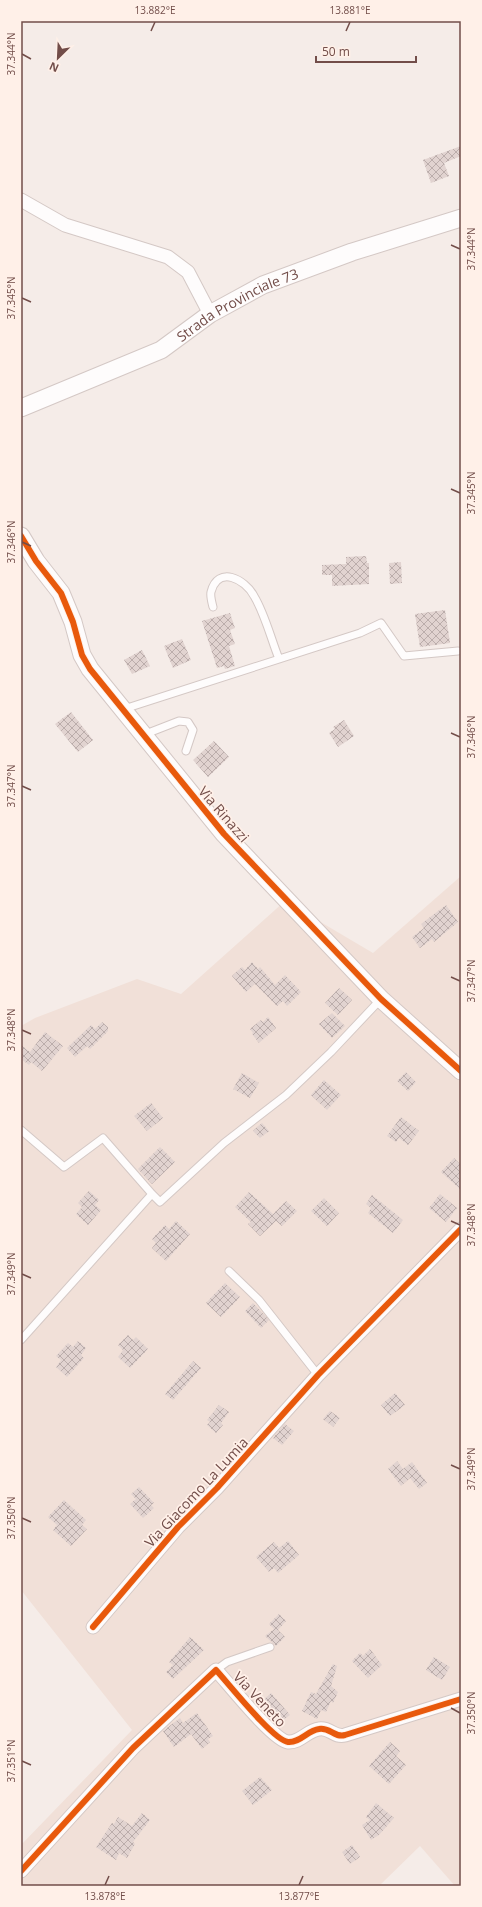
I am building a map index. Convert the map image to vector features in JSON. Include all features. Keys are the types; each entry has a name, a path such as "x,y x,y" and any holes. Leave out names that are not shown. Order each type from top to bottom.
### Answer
{"street":[{"path":"21,200 65,225 168,257 188,272 210,314"},
{"name":"Strada Provinciale 73","path":"21,408 161,350 210,314 263,285 352,252 461,218"},
{"name":"Via Rinazzi","path":"21,536 36,561 61,593 73,622 82,655 90,669 224,834 381,999 461,1071"},
{"name":"Via Giacomo La Lumia","path":"93,1627 178,1527 217,1488 318,1375 461,1229"},
{"name":"Via Veneto","path":"21,1871 133,1748 216,1670 270,1730 288,1742 294,1741 315,1729 321,1728 326,1729 335,1735 344,1735 461,1699"}],"lane":[{"path":"213,607 210,593 216,583 223,578 235,577 245,584 254,596 279,659"},
{"path":"122,709 360,633 381,623 404,656 458,651"},
{"path":"143,735 179,721 188,722 194,730 186,750"},
{"path":"21,1130 64,1167 103,1138 160,1202 224,1143 286,1095 331,1052 381,999"},
{"path":"21,1340 152,1194"},
{"path":"228,1271 259,1300 318,1375"},
{"path":"216,1670 227,1662 270,1647"}],"shaded area":[{"path":"461,876 461,1886 455,1886 420,1846 379,1886 21,1886 21,1845 132,1730 21,1590 21,1026 35,1018 137,979 181,994 285,901 373,953"}],"building":[{"path":"461,146 461,156 444,163 449,176 431,183 423,160"},
{"path":"366,556 367,563 369,563 369,584 332,586 332,575 322,575 322,565 346,564 346,557"},
{"path":"401,562 402,583 390,584 389,563"},
{"path":"445,610 450,643 420,647 415,614"},
{"path":"230,613 235,628 230,630 235,644 229,646 235,666 225,669 224,666 217,668 202,621"},
{"path":"182,639 191,660 173,668 164,646"},
{"path":"142,650 150,666 132,674 124,660"},
{"path":"71,712 93,740 78,752 55,724"},
{"path":"344,720 354,736 338,747 329,733 335,729 333,727"},
{"path":"214,741 229,757 208,777 193,760"},
{"path":"446,905 458,922 434,942 432,939 420,948 412,937 424,928 421,924"},
{"path":"252,962 258,969 260,967 275,985 285,975 301,992 287,1006 283,1001 277,1006 255,984 246,992 232,976 242,967 245,970"},
{"path":"339,988 352,1000 338,1015 325,1003"},
{"path":"332,1013 345,1026 332,1038 319,1024"},
{"path":"268,1017 276,1028 259,1043 250,1029 261,1020 263,1022"},
{"path":"102,1022 108,1027 108,1031 90,1049 87,1046 75,1057 67,1048 91,1025 95,1029"},
{"path":"45,1032 63,1046 42,1071 31,1062 29,1065 21,1059 21,1045 30,1052"},
{"path":"406,1072 416,1082 408,1091 397,1081"},
{"path":"242,1073 259,1083 250,1098 233,1089"},
{"path":"324,1080 341,1095 327,1110 311,1095"},
{"path":"151,1103 163,1118 147,1131 134,1116"},
{"path":"401,1117 419,1131 408,1145 399,1138 396,1142 387,1136"},
{"path":"262,1123 269,1131 260,1138 253,1131"},
{"path":"160,1147 175,1162 152,1184 138,1169"},
{"path":"454,1158 461,1165 461,1190 441,1172"},
{"path":"89,1191 99,1200 95,1205 101,1210 88,1225 76,1214 82,1207 78,1203"},
{"path":"249,1192 273,1214 286,1201 297,1211 282,1226 276,1221 260,1236 248,1224 251,1222 235,1207"},
{"path":"440,1194 457,1208 446,1222 429,1208"},
{"path":"372,1195 403,1220 393,1233 368,1213 371,1208 366,1204"},
{"path":"324,1198 339,1213 327,1226 311,1211"},
{"path":"176,1221 190,1234 166,1261 152,1248 156,1243 152,1239 165,1225 169,1229"},
{"path":"225,1283 240,1297 221,1317 206,1303"},
{"path":"253,1303 269,1320 261,1328 245,1311"},
{"path":"128,1335 133,1340 136,1337 148,1349 130,1368 118,1357 123,1350 118,1345"},
{"path":"78,1341 86,1348 81,1355 84,1358 67,1377 56,1367 61,1360 56,1356 68,1343 73,1347"},
{"path":"193,1361 201,1368 173,1400 165,1394"},
{"path":"395,1393 405,1405 390,1416 381,1405"},
{"path":"219,1405 229,1412 221,1423 223,1425 216,1433 207,1425 210,1422 207,1420"},
{"path":"330,1411 340,1418 333,1427 323,1419"},
{"path":"285,1424 294,1431 282,1445 273,1438"},
{"path":"397,1461 403,1469 412,1462 427,1483 419,1489 410,1478 401,1486 388,1469"},
{"path":"139,1487 154,1503 151,1505 154,1508 143,1518 130,1504 136,1499 131,1494"},
{"path":"64,1500 86,1520 82,1525 87,1529 71,1546 53,1530 57,1525 48,1517"},
{"path":"288,1541 299,1555 278,1573 274,1568 269,1572 256,1557 274,1542 279,1548"},
{"path":"279,1614 286,1621 278,1630 285,1637 276,1646 265,1636 274,1629 269,1624"},
{"path":"190,1637 204,1650 173,1679 166,1672 173,1665 169,1662"},
{"path":"370,1649 382,1665 368,1678 352,1661 360,1653 363,1656"},
{"path":"434,1657 450,1667 442,1680 426,1670"},
{"path":"333,1664 337,1666 331,1686 338,1692 333,1703 331,1701 326,1712 321,1710 317,1719 302,1711 311,1692 316,1694"},
{"path":"271,1693 290,1715 277,1725 259,1704"},
{"path":"197,1713 213,1736 208,1739 210,1742 202,1749 191,1734 174,1747 163,1731 180,1718 183,1723"},
{"path":"390,1742 400,1751 396,1756 406,1765 389,1784 369,1766"},
{"path":"260,1777 272,1790 253,1805 242,1791"},
{"path":"376,1803 394,1818 379,1835 371,1840 362,1825 370,1820 366,1817"},
{"path":"142,1813 150,1820 133,1842 135,1844 127,1858 119,1853 116,1860 96,1847 112,1823 114,1824 118,1817 132,1826"},
{"path":"352,1845 360,1857 350,1864 342,1852"}],"cycle path":[{"path":"21,536 36,561 61,593 73,622 82,655 90,669 224,834 381,999 461,1071"},
{"path":"93,1627 178,1527 217,1488 318,1375 461,1229"},
{"path":"21,1871 133,1748 216,1670 262,1722 281,1739 288,1742 296,1741 319,1729 323,1729 341,1736 461,1699"}]}
